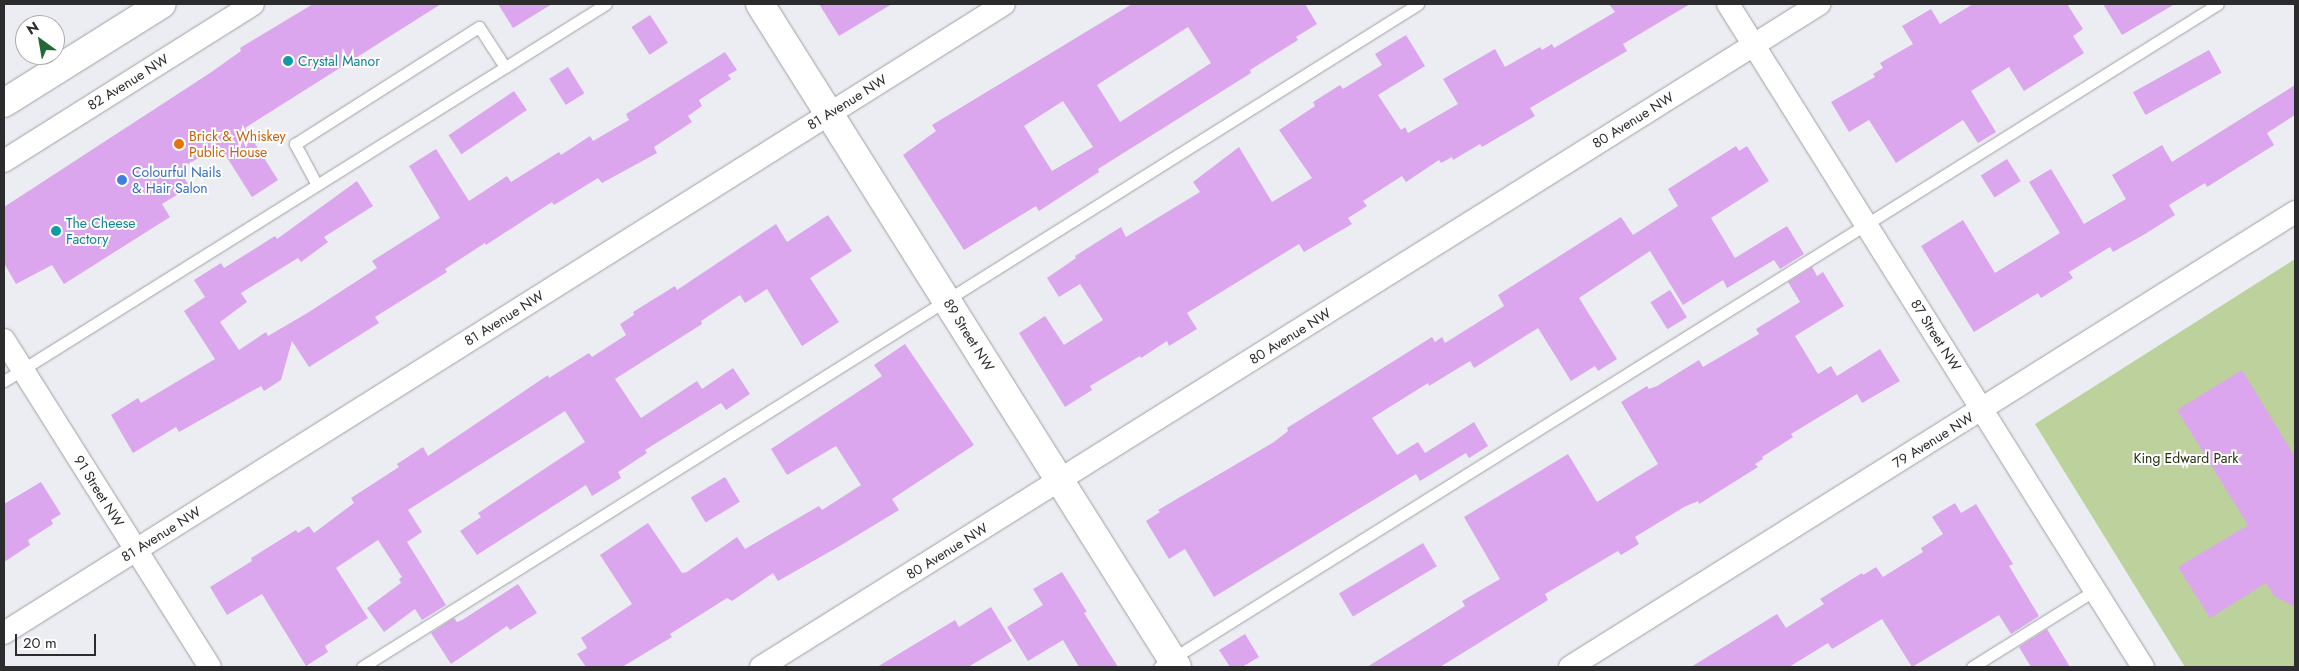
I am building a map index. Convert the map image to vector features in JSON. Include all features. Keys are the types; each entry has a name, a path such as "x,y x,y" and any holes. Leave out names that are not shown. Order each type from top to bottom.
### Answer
{"street":[{"path":"4,103 162,4"},
{"name":"82 Avenue NW","path":"4,161 253,4"},
{"name":"89 Street NW","path":"760,4 1060,480 1169,664"},
{"name":"81 Avenue NW","path":"4,633 1004,4"},
{"name":"87 Street NW","path":"1728,4 2144,667"},
{"name":"80 Avenue NW","path":"761,667 1819,4"},
{"name":"79 Avenue NW","path":"1570,667 2295,212"},
{"name":"91 Street NW","path":"4,340 210,667"}],"lane":[{"path":"4,381 606,4"},
{"path":"362,667 948,302 1418,4"},
{"path":"1169,664 2218,4"},
{"path":"317,185 295,144 471,32 479,27 505,67"},
{"path":"1972,667 2095,590"}],"green space":[{"name":"King Edward Park","path":"2295,259 2295,667 2185,667 2035,424"}],"building":[{"path":"313,4 441,4 245,128 278,180 252,197 219,145 179,170 190,187 162,204 170,217 64,284 52,265 16,284 4,263 4,207 210,73 241,51 240,48"},
{"path":"498,4 552,4 513,28"},
{"path":"819,4 892,4 839,36"},
{"path":"1132,4 1305,4 1317,24 1296,37 1298,40 1250,70 1251,73 1098,169 1099,172 1039,211 1036,206 964,250 903,155 936,131 932,125","holes":["1188,27 1211,63 1120,122 1097,85","1063,101 1093,147 1052,171 1024,126"]},
{"path":"1609,4 1690,4 1623,44 1627,51 1530,108 1535,116 1482,147 1480,144 1453,160 1452,157 1441,163 1439,160 1406,182 1402,176 1363,201 1367,206 1348,218 1352,224 1304,252 1299,244 1187,313 1197,329 1169,346 1167,341 1141,358 1140,356 1090,386 1092,390 1065,407 1019,333 1045,316 1064,345 1103,320 1080,284 1059,297 1047,278 1076,258 1075,256 1121,227 1126,237 1200,192 1193,182 1239,147 1272,202 1312,178 1279,130 1315,106 1313,102 1340,85 1343,89 1382,65 1375,54 1406,35 1425,66 1378,95 1401,130 1405,127 1408,133 1458,104 1443,79 1495,49 1505,67 1540,47 1542,50 1552,44 1554,48 1615,12"},
{"path":"1973,4 2067,4 2083,29 2073,36 2084,53 2024,91 2009,67 1971,91 1996,132 1978,143 1963,120 1896,163 1869,120 1849,132 1831,102 1875,77 1873,74 1883,68 1880,63 1913,44 1902,26 1931,9 1940,24"},
{"path":"2103,4 2175,4 2122,35"},
{"path":"650,15 668,43 650,55 632,27"},
{"path":"2209,50 2222,73 2146,115 2133,92"},
{"path":"725,52 737,70 728,75 731,79 699,100 702,106 688,116 692,122 654,147 657,153 602,183 598,178 554,205 552,202 486,245 485,243 445,269 447,272 375,317 379,323 309,367 292,341 281,380 264,391 261,386 179,432 176,427 133,453 111,415 138,398 141,403 215,359 184,311 205,297 194,280 221,263 224,268 275,236 277,239 357,181 373,206 324,237 328,242 301,262 298,258 241,293 247,302 220,322 239,350 266,332 268,336 309,312 377,268 372,261 440,218 409,166 436,149 469,201 507,176 511,182 559,152 561,155 590,136 593,141 629,120 626,114"},
{"path":"568,67 584,93 566,105 549,79"},
{"path":"2295,85 2295,115 2267,133 2274,145 2207,187 2205,183 2169,205 2175,215 2145,234 2113,252 2110,247 2069,272 2073,278 2041,298 2038,293 1974,332 1921,246 1963,220 1995,273 2060,233 2029,182 2051,169 2084,224 2126,199 2112,175 2162,145 2172,162"},
{"path":"514,91 527,110 461,154 449,135"},
{"path":"1736,146 1739,151 1747,146 1769,181 1711,218 1735,258 1787,226 1804,254 1780,269 1774,260 1727,288 1723,280 1683,305 1650,251 1579,298 1617,359 1598,371 1595,366 1571,381 1538,328 1474,368 1470,361 1429,386 1428,383 1372,418 1397,455 1418,442 1425,453 1474,422 1488,446 1469,458 1466,453 1420,481 1416,474 1214,597 1185,549 1169,559 1146,521 1160,512 1158,510 1274,442 1288,431 1287,428 1432,337 1435,342 1442,337 1445,343 1504,306 1498,295 1621,217 1633,235 1678,206 1668,189"},
{"path":"2007,159 2021,181 1994,197 1981,175"},
{"path":"828,215 852,251 810,278 839,322 802,346 767,289 745,303 740,295 701,321 702,324 615,379 641,418 697,381 702,389 733,368 750,394 726,410 721,403 645,450 647,453 618,472 621,478 592,496 586,485 477,555 460,531 481,517 478,513 585,442 565,411 408,510 422,532 407,542 446,605 422,620 415,609 384,632 367,608 401,583 399,579 402,577 378,540 336,568 368,618 325,646 328,652 306,666 262,594 227,615 210,587 252,561 251,558 296,530 298,533 309,526 314,533 354,503 351,498 399,467 397,464 423,447 428,456 548,375 549,378 589,353 592,357 626,335 620,324 634,315 633,312 675,286 677,290 776,224 787,242"},
{"path":"1812,267 1817,276 1823,272 1844,306 1795,336 1818,374 1831,366 1837,376 1880,349 1900,381 1862,403 1857,394 1791,434 1793,437 1762,457 1763,459 1755,464 1758,467 1699,504 1698,501 1684,507 1635,537 1639,544 1621,555 1618,551 1545,594 1548,600 1440,667 1367,667 1465,606 1462,601 1500,579 1464,517 1568,454 1597,502 1658,464 1621,402 1647,386 1649,389 1657,386 1699,360 1703,367 1759,334 1756,329 1800,302 1788,282"},
{"path":"1670,290 1687,317 1667,329 1650,302"},
{"path":"905,344 974,445 892,499 899,510 838,547 778,581 773,573 732,601 727,598 670,634 672,637 622,667 586,667 577,654 587,648 581,638 632,604 600,555 648,523 682,573 687,572 737,537 745,549 819,506 822,510 861,485 836,446 787,475 771,449 882,376 874,365"},
{"path":"2242,370 2295,457 2295,607 2274,596 2266,583 2210,618 2178,567 2248,525 2177,410"},
{"path":"725,477 740,502 706,522 691,498"},
{"path":"41,482 61,514 51,520 53,524 28,540 30,545 4,562 4,504"},
{"path":"1955,503 1961,513 1976,504 2013,564 2009,566 2039,616 2011,634 1999,615 1912,667 1882,619 1832,649 1828,643 1789,667 1691,667 1777,614 1786,628 1824,604 1820,599 1862,573 1863,575 1876,567 1883,577 1923,552 1921,548 1943,534 1932,517"},
{"path":"1423,543 1437,566 1353,617 1339,593"},
{"path":"1062,572 1087,612 1084,613 1118,667 1079,667 1063,640 1028,661 1007,627 1043,605 1033,589"},
{"path":"518,584 537,613 510,630 507,626 451,664 431,633 454,618 457,622 462,620"},
{"path":"991,607 1012,641 968,667 877,667 955,620 959,627"},
{"path":"2047,629 2070,667 2031,667 2019,647"},
{"path":"1245,634 1259,657 1242,667 1230,667 1219,650"}],"place":[{"name":"Crystal Manor","path":"288,61"},
{"name":"Brick & Whiskey Public House","path":"179,144"},
{"name":"Colourful Nails & Hair Salon","path":"122,180"},
{"name":"The Cheese Factory","path":"56,231"}]}
